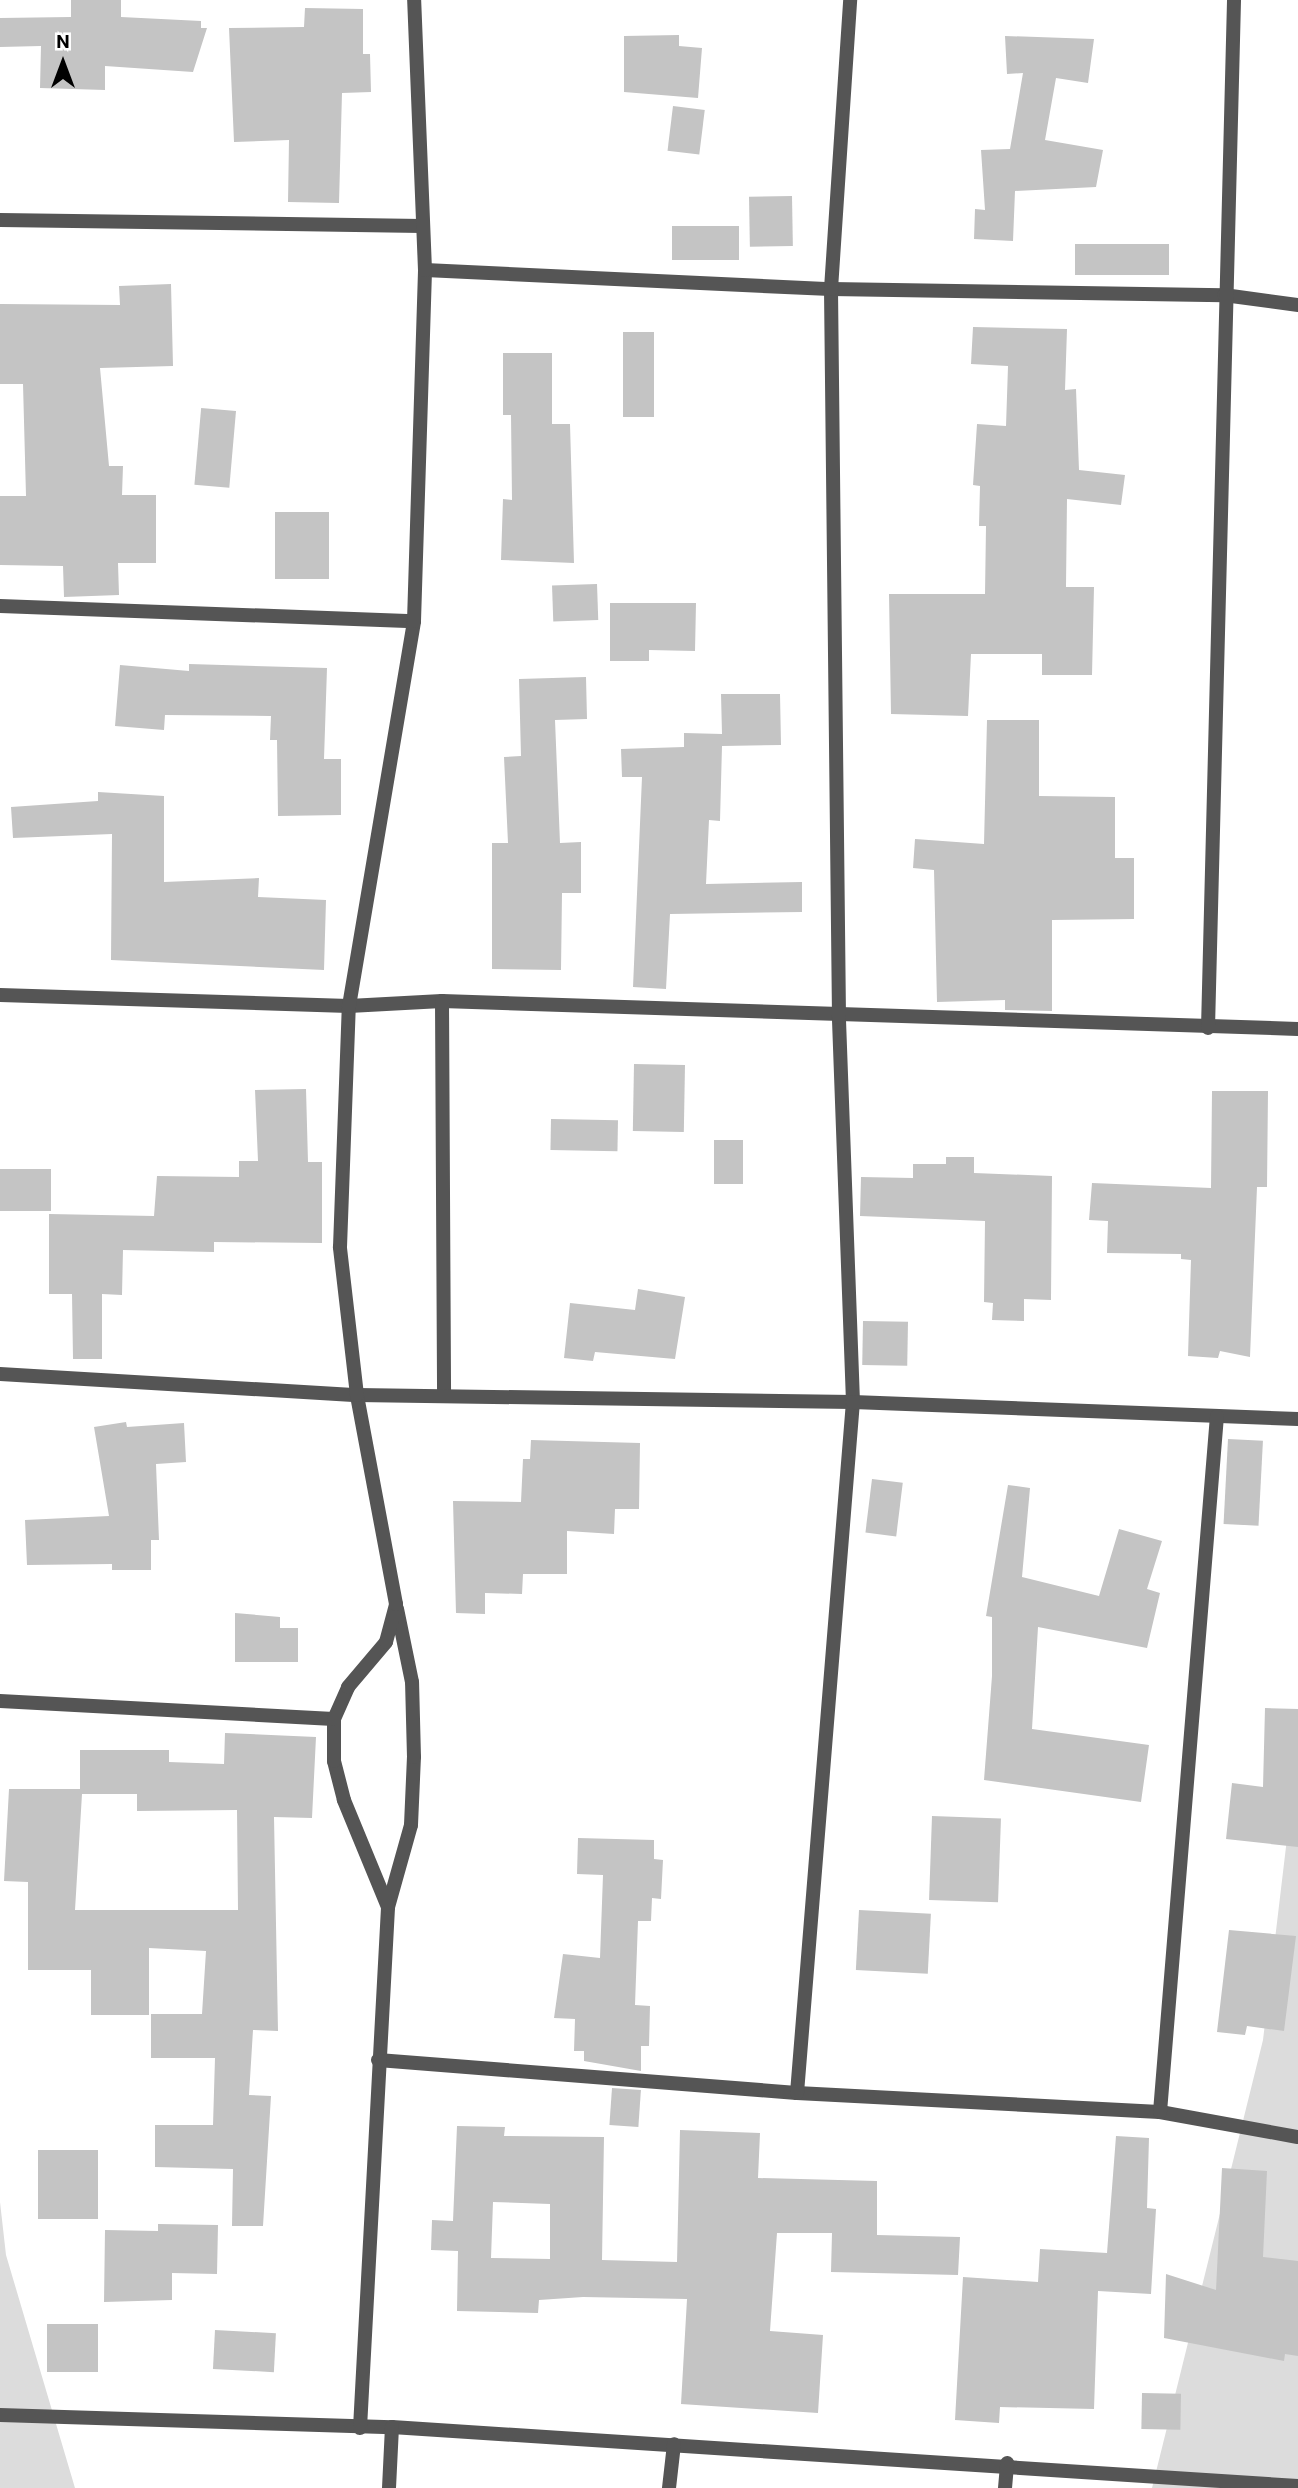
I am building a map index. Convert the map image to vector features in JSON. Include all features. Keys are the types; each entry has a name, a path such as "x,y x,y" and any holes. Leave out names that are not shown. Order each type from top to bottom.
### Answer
{"street":[{"path":"360,2428 388,1907 411,1825 414,1757 412,1682 357,1395 340,1247 349,1006 414,621 425,270 414,0"},
{"path":"797,2093 853,1402 839,1017 831,289 850,0"},
{"path":"1208,1028 1223,529 1224,295 1234,0"},
{"path":"0,220 422,226"},
{"path":"425,270 831,289 1224,295 1298,305"},
{"path":"0,606 414,621"},
{"path":"0,995 349,1006 442,1001 839,1017 1298,1029"},
{"path":"442,1001 444,1395"},
{"path":"0,1374 357,1395 853,1402 1298,1419"},
{"path":"1160,2112 1217,1416"},
{"path":"388,1907 344,1800 334,1760 334,1719 348,1688 386,1642 396,1604"},
{"path":"0,1701 334,1719"},
{"path":"378,2060 797,2093 1160,2112 1298,2137"},
{"path":"0,2415 392,2427 1007,2463 1298,2486"},
{"path":"389,2488 392,2427"},
{"path":"669,2488 674,2444"},
{"path":"1005,2488 1007,2463"}],"shaded area":[{"path":"1298,1746 1298,2488 1152,2488 1263,2040"},
{"path":"0,2202 6,2255 75,2488 0,2488"}],"building":[{"path":"71,0 121,0 121,17 201,21 201,28 207,28 193,72 105,66 105,90 40,88 41,46 0,47 0,18 71,17"},
{"path":"305,8 363,9 363,54 370,54 371,92 342,93 339,203 288,202 289,140 234,142 229,28 304,27"},
{"path":"679,35 679,46 702,48 698,98 624,92 624,36"},
{"path":"1005,36 1094,39 1088,83 1056,78 1045,140 1103,150 1096,187 1015,191 1013,241 974,239 975,209 985,210 981,150 1010,149 1023,73 1007,74"},
{"path":"673,106 705,110 699,155 668,151"},
{"path":"792,196 793,246 750,247 749,197"},
{"path":"672,226 739,226 739,260 672,260"},
{"path":"1075,244 1169,244 1169,275 1075,275"},
{"path":"171,284 173,366 100,368 109,466 123,466 122,495 156,495 156,563 118,563 119,595 64,597 63,566 0,565 0,496 26,496 23,384 0,384 0,304 120,305 119,286"},
{"path":"973,327 1067,329 1065,390 1076,389 1079,470 1125,475 1121,505 1067,499 1066,587 1094,587 1092,675 1042,675 1042,654 971,654 968,716 891,714 889,594 985,594 986,526 979,526 980,486 973,485 977,424 1006,426 1008,366 971,364"},
{"path":"623,332 654,332 654,417 623,417"},
{"path":"503,353 552,353 552,424 570,424 574,563 501,560 503,499 512,500 511,415 503,415"},
{"path":"201,408 236,411 229,488 194,485"},
{"path":"275,512 329,512 329,579 275,579"},
{"path":"597,584 598,620 553,622 552,586"},
{"path":"610,603 696,603 695,651 649,650 649,661 610,661"},
{"path":"189,664 327,668 324,759 341,759 341,815 278,816 277,740 270,740 271,716 165,715 164,730 115,726 120,665 189,671"},
{"path":"586,677 587,719 555,720 560,843 581,842 581,893 562,893 561,970 492,969 492,843 508,843 504,757 521,756 519,679"},
{"path":"721,694 780,694 781,745 722,746 720,821 709,820 706,884 802,882 802,912 670,914 666,989 633,987 642,777 622,777 621,749 684,747 684,733 722,734"},
{"path":"987,720 1039,720 1039,796 1115,797 1115,858 1134,858 1134,919 1052,920 1052,1011 1005,1010 1005,1000 937,1002 934,870 913,868 915,839 984,844"},
{"path":"98,792 164,796 164,882 259,878 258,897 326,900 324,970 111,960 112,834 13,838 11,807 98,801"},
{"path":"634,1064 685,1065 684,1132 633,1131"},
{"path":"306,1089 308,1162 322,1162 322,1243 214,1242 214,1252 123,1250 122,1295 102,1294 102,1359 73,1359 72,1294 49,1294 49,1214 154,1216 157,1176 239,1177 239,1161 258,1161 255,1090"},
{"path":"1212,1091 1268,1091 1267,1187 1257,1187 1250,1357 1220,1351 1218,1358 1188,1356 1191,1260 1181,1259 1181,1254 1107,1253 1108,1221 1089,1220 1092,1183 1211,1188"},
{"path":"551,1119 618,1120 617,1151 550,1150"},
{"path":"714,1140 743,1140 743,1184 714,1184"},
{"path":"946,1157 974,1157 974,1173 1052,1176 1051,1300 1024,1299 1024,1321 992,1320 993,1303 984,1302 985,1221 860,1216 861,1177 913,1178 913,1164 946,1164"},
{"path":"0,1169 51,1169 51,1211 0,1211"},
{"path":"638,1289 685,1297 675,1359 595,1352 593,1361 564,1358 570,1303 635,1310"},
{"path":"863,1321 908,1322 907,1366 862,1365"},
{"path":"126,1422 127,1427 184,1423 186,1462 156,1464 159,1540 151,1540 151,1570 112,1570 112,1564 27,1565 25,1520 109,1516 94,1427"},
{"path":"1228,1439 1263,1441 1259,1526 1224,1524"},
{"path":"531,1440 640,1443 639,1509 615,1509 614,1534 567,1531 567,1574 523,1574 522,1594 485,1593 485,1614 456,1613 453,1501 521,1502 523,1459 530,1459"},
{"path":"872,1479 903,1483 896,1536 865,1533"},
{"path":"1008,1485 1030,1488 1022,1577 1099,1596 1119,1529 1162,1541 1147,1589 1160,1593 1147,1648 1038,1627 1032,1729 1149,1745 1141,1802 984,1780 992,1676 992,1617 986,1616"},
{"path":"235,1613 280,1617 280,1628 298,1628 298,1662 235,1662"},
{"path":"1265,1708 1298,1709 1298,1847 1226,1839 1232,1783 1263,1787"},
{"path":"225,1733 316,1737 312,1818 274,1817 278,2031 253,2030 249,2095 271,2096 263,2226 232,2226 233,2169 155,2167 155,2125 213,2125 215,2058 151,2058 151,2014 202,2014 206,1951 149,1948 149,2015 91,2015 91,1970 28,1970 28,1882 4,1881 9,1789 80,1789 80,1750 169,1750 169,1762 224,1764","holes":["82,1794 137,1794 137,1811 237,1810 238,1910 75,1910"]},
{"path":"932,1816 1001,1818 998,1902 929,1900"},
{"path":"578,1838 654,1840 654,1859 663,1860 661,1899 652,1898 651,1921 638,1921 635,2005 650,2006 649,2046 641,2046 641,2071 584,2061 584,2051 574,2051 575,2019 554,2018 563,1954 600,1958 603,1875 577,1874"},
{"path":"859,1910 931,1914 928,1974 856,1970"},
{"path":"1229,1930 1296,1936 1284,2031 1247,2026 1245,2035 1217,2032"},
{"path":"612,2088 641,2090 638,2127 609,2125"},
{"path":"457,2126 505,2127 504,2136 604,2137 602,2260 677,2262 680,2130 760,2133 758,2178 877,2181 877,2235 960,2237 958,2275 831,2272 832,2233 777,2233 770,2331 823,2335 818,2413 681,2404 687,2299 583,2297 539,2300 538,2313 457,2311 458,2251 431,2250 432,2220 453,2221","holes":["493,2202 550,2204 550,2259 491,2258"]},
{"path":"1116,2136 1149,2138 1147,2208 1156,2209 1151,2294 1098,2291 1094,2409 1000,2407 999,2423 955,2420 963,2277 1038,2282 1040,2249 1107,2253"},
{"path":"38,2150 98,2150 98,2219 38,2219"},
{"path":"1222,2168 1267,2171 1263,2257 1298,2261 1298,2356 1285,2354 1284,2361 1164,2338 1166,2274 1216,2290"},
{"path":"158,2224 218,2225 217,2274 172,2273 172,2300 104,2302 105,2230 158,2231"},
{"path":"47,2324 98,2324 98,2372 47,2372"},
{"path":"215,2330 276,2333 274,2372 213,2369"},
{"path":"1142,2393 1181,2394 1180,2430 1141,2429"}]}
